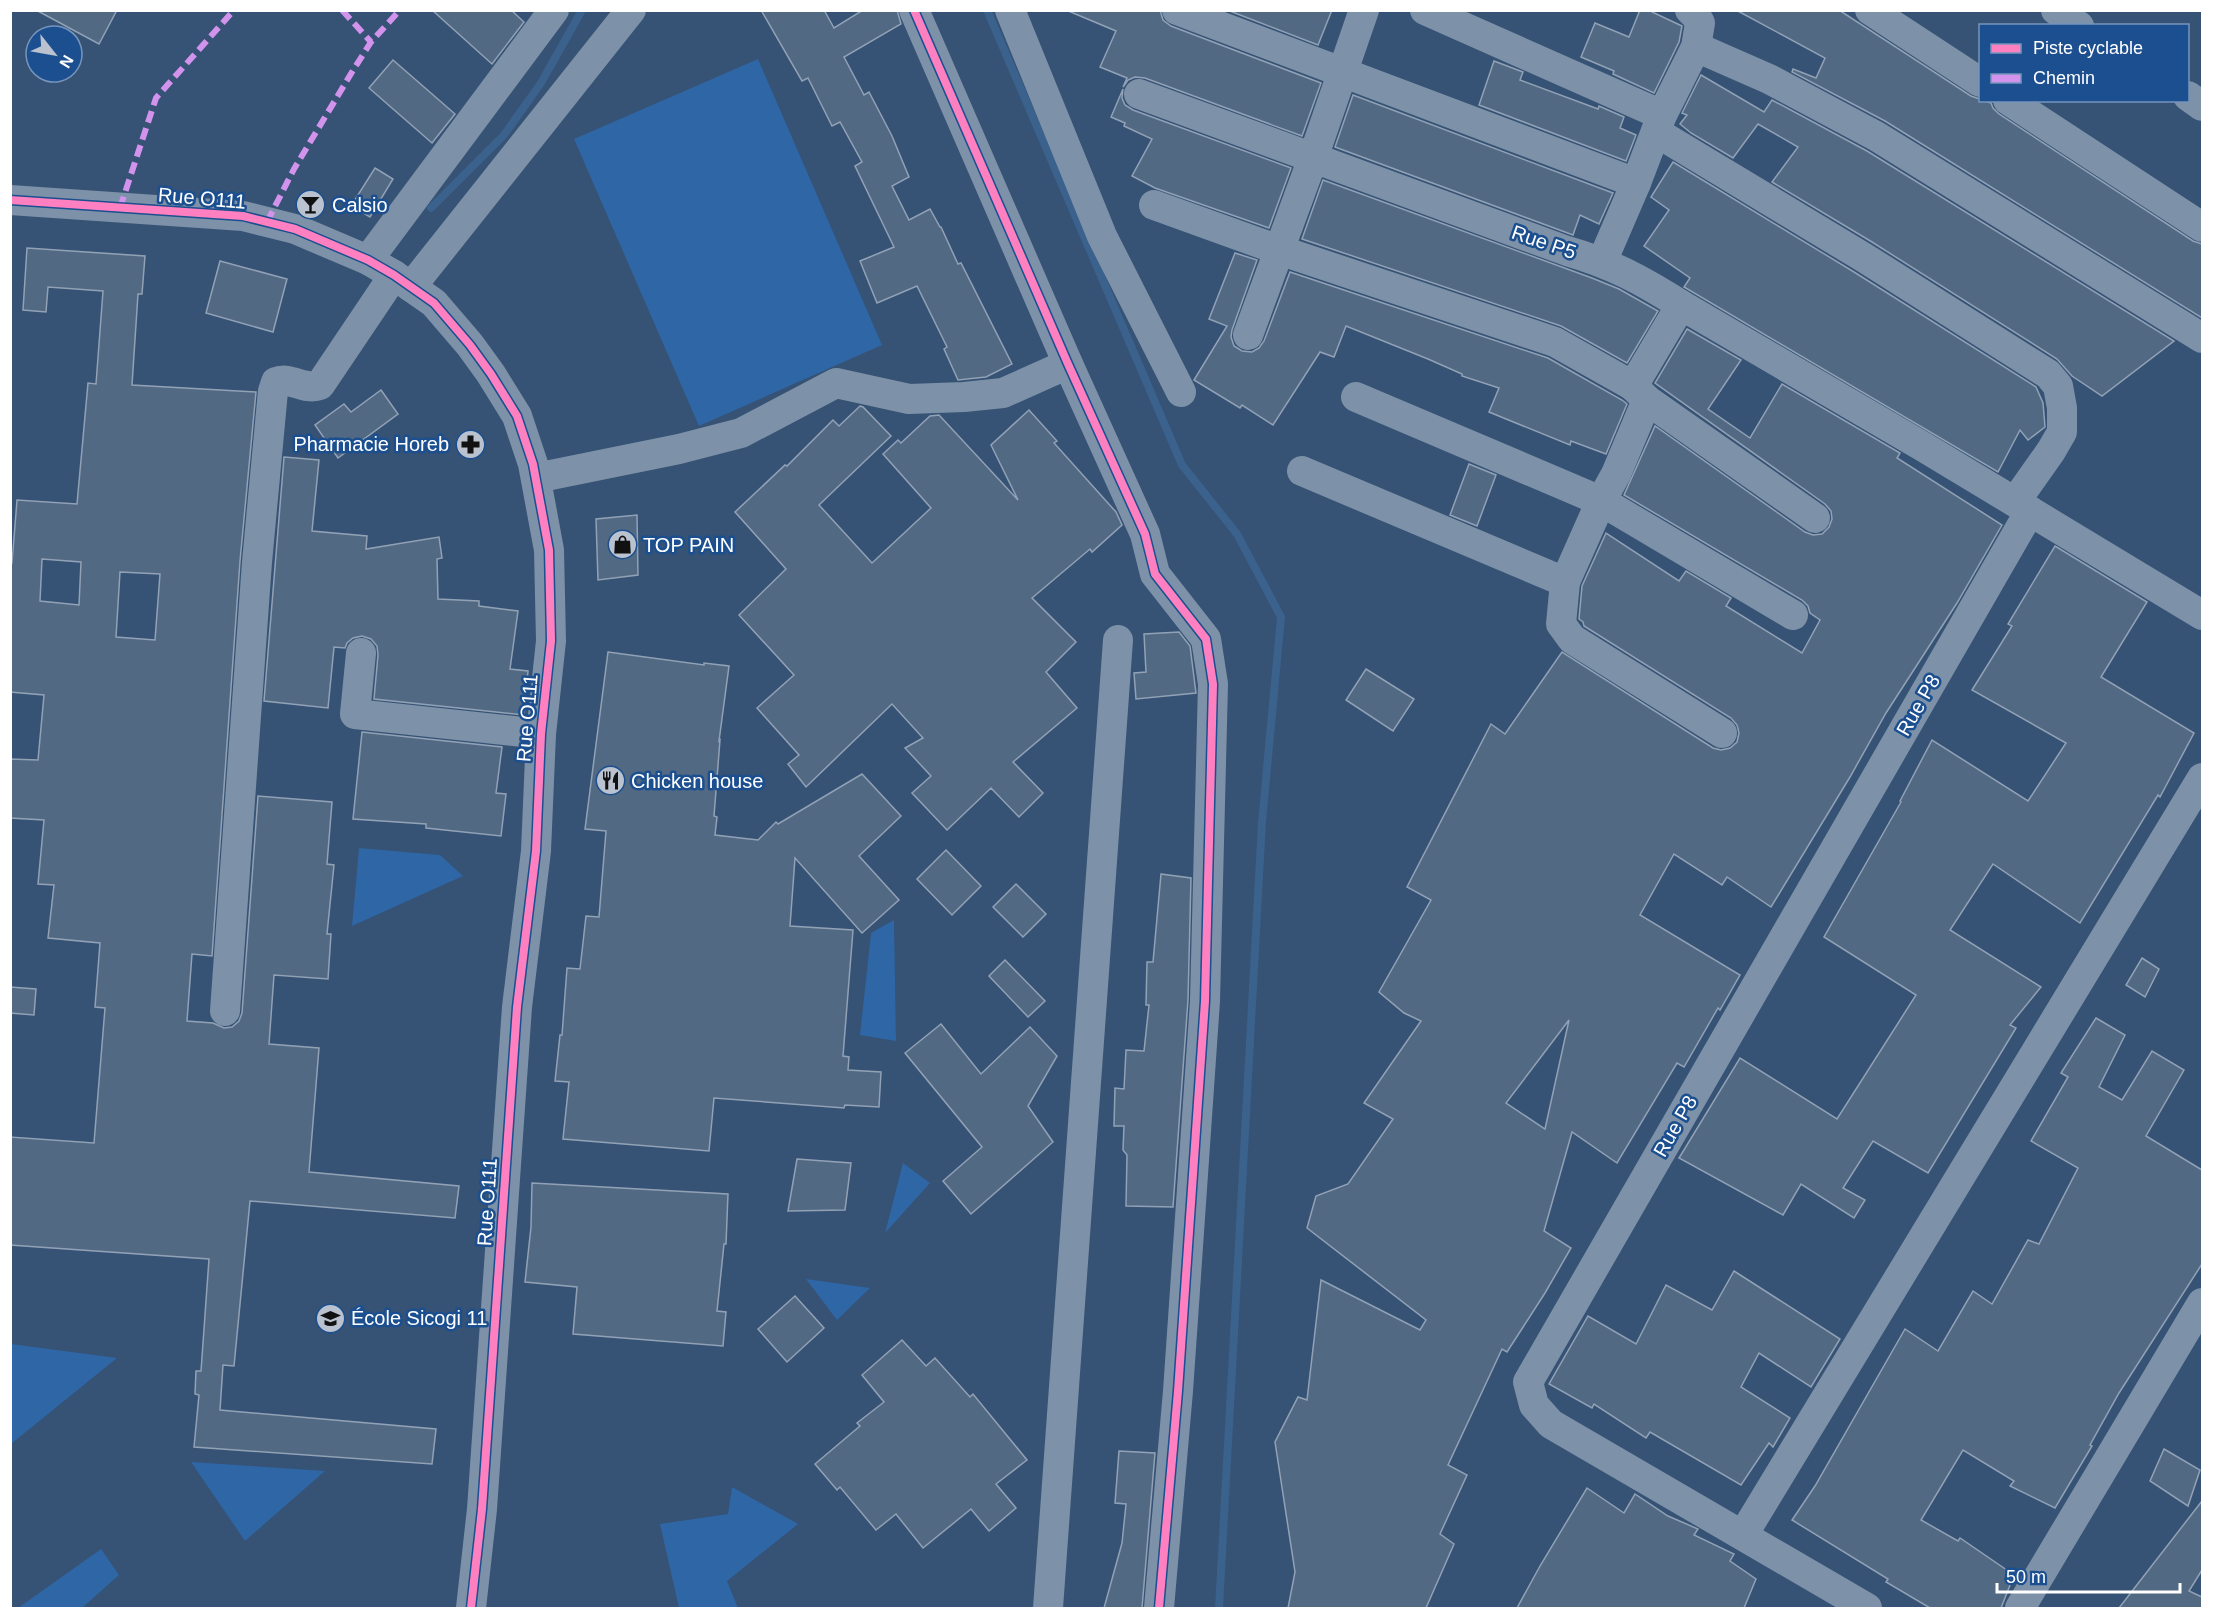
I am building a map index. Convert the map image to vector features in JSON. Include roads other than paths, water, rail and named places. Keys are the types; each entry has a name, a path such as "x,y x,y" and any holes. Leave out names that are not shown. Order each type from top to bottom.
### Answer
{"street":[{"path":"369,260 554,10"},
{"path":"225,1011 257,562 273,391 276,382 283,379 312,388 320,385 403,281 631,10"},
{"path":"914,10 1068,364 1145,534 1155,574 1206,639 1214,684 1205,1001 1179,1379 1159,1608"},
{"path":"1010,10 1102,236 1181,392"},
{"path":"1177,10 1636,183"},
{"path":"1248,335 1364,10"},
{"name":"Rue P8","path":"1425,10 1659,124 1822,232 2048,374 2058,386 2062,408 2062,432 2022,507 1528,1382 1534,1405 1551,1424 1867,1608"},
{"path":"1602,262 1659,124 1696,47 1700,23 1690,10"},
{"path":"1870,10 1979,81"},
{"path":"2056,10 2076,24"},
{"path":"1696,47 1769,79 1876,136 2202,338"},
{"name":"Rue P5","path":"1139,94 1602,262 1645,282 2202,615"},
{"path":"2189,97 2202,106"},
{"path":"2011,102 2202,227"},
{"name":"Rue O111","path":"10,200 243,216 295,230 369,260 434,303 470,345 517,416 533,464 549,550 551,641 541,734 536,851 517,1007 488,1431 471,1608"},
{"path":"1154,205 1279,250 1555,342 1640,393 1815,518"},
{"path":"1681,305 1640,393 1616,474 1601,501 1565,582 1562,624 1572,639 1722,733"},
{"path":"536,478 679,449 741,433 836,383 909,399 964,397 1004,393 1068,364"},
{"path":"1356,397 1601,501 1793,615"},
{"path":"1302,471 1565,582"},
{"path":"1048,1608 1118,640"},
{"path":"361,653 355,714 541,734"},
{"path":"1743,1534 2202,778"},
{"path":"2020,1608 2202,1303"}],"waterway":[{"path":"431,208 504,135 541,83 582,10"},
{"path":"987,10 1182,465 1237,534 1281,617 1262,822 1219,1608"}],"place":[{"name":"Calsio","path":"311,205"},
{"name":"Pharmacie Horeb","path":"470,444"},
{"name":"TOP PAIN","path":"622,545"},
{"name":"Chicken house","path":"610,781"},
{"name":"École Sicogi 11","path":"330,1318"}]}
